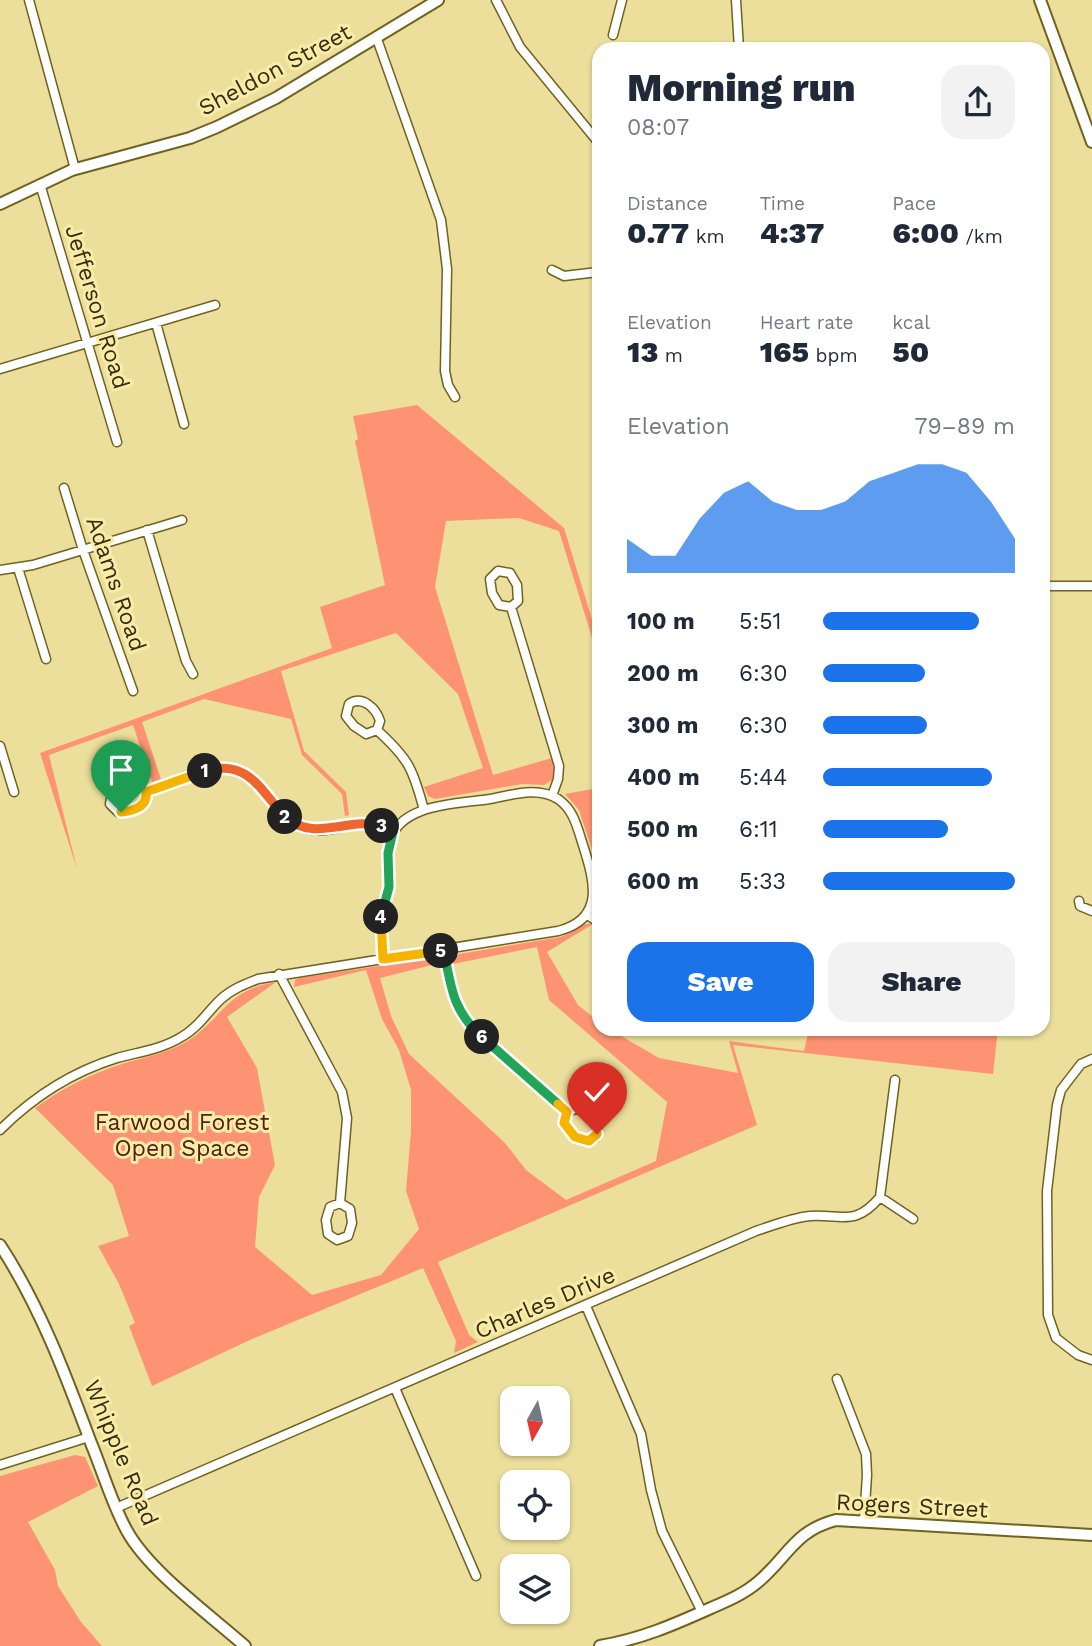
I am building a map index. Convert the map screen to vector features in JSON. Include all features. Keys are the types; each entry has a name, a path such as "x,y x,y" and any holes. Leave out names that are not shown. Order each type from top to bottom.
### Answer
{"street":[{"path":"29,0 75,169"},
{"name":"Sheldon Street","path":"0,204 75,169 190,138 217,127 276,99 439,0"},
{"path":"496,0 520,47 592,135"},
{"path":"613,35 622,0"},
{"path":"736,0 739,42"},
{"path":"1040,0 1092,142"},
{"path":"377,39 441,220 447,269 445,371 450,391 455,397"},
{"name":"Jefferson Road","path":"40,184 117,442"},
{"path":"552,270 564,276 592,273"},
{"path":"0,369 215,305"},
{"path":"156,323 184,424"},
{"name":"Adams Road","path":"64,488 133,691"},
{"path":"0,570 18,568 182,520"},
{"path":"147,530 186,662 193,674"},
{"path":"18,568 46,659"},
{"path":"498,571 510,573 517,585 519,598 511,607 499,605 492,593 491,579 498,571"},
{"path":"1050,586 1092,586"},
{"path":"511,607 558,760 558,779 552,796"},
{"path":"360,701 372,708 380,719 377,730 366,734 354,726 346,716 349,704 360,701"},
{"path":"377,730 408,761 424,810"},
{"path":"0,746 5,777 14,792"},
{"path":"146,792 211,769 227,768 243,772 256,781 283,815 302,827 318,830 367,823 393,832"},
{"path":"137,784 146,792 144,803 132,810 118,812 110,804 112,793 124,786 137,784"},
{"path":"383,959 381,924 389,887 388,853 393,832 406,818 424,810 527,793 552,796 564,804 575,820 592,873"},
{"path":"0,1130 24,1108 59,1084 107,1062 176,1040 197,1026 218,1001 234,989 258,979 564,930 586,914 592,900"},
{"path":"1079,901 1085,910 1092,911"},
{"path":"586,914 592,918"},
{"path":"444,951 453,997 464,1017 477,1032 567,1112"},
{"path":"279,974 342,1092 347,1118 340,1203"},
{"path":"1092,1059 1081,1064 1061,1090 1047,1191 1048,1315 1056,1338 1078,1355 1092,1360"},
{"path":"895,1080 880,1197 913,1219"},
{"path":"578,1108 589,1115 597,1126 595,1138 584,1141 572,1134 564,1123 567,1112 578,1108"},
{"name":"Charles Drive","path":"116,1508 757,1231 802,1217 845,1219 871,1208 880,1197"},
{"path":"340,1203 350,1209 352,1223 348,1236 337,1240 328,1234 326,1220 331,1205 340,1203"},
{"name":"Whipple Road","path":"0,1245 35,1307 128,1533 143,1553 245,1646"},
{"path":"586,1306 641,1434 662,1531 702,1612"},
{"path":"837,1379 866,1454 864,1521"},
{"path":"396,1388 476,1576"},
{"path":"0,1465 89,1437"},
{"name":"Rogers Street","path":"600,1646 651,1635 743,1594 810,1529 836,1520 1092,1535"}],"green space":[{"path":"417,405 564,528 592,619 592,638 559,531 519,518 446,521 435,587 493,775 552,758 552,780 544,785 522,784 435,799 428,796 424,787 483,768 458,694 396,633 281,671 304,751 346,792 349,815 345,816 342,794 302,755 291,719 204,699 142,722 161,779 152,782 133,725 49,755 77,869 40,753 332,648 320,607 385,585 355,441 358,439 353,416"},
{"path":"592,789 592,850 579,810 565,794"},
{"name":"Farwood Forest Open Space","path":"584,924 592,924 547,952 578,1005 592,1016 592,1036 621,1036 659,1058 738,1073 729,1041 804,1051 807,1036 997,1036 993,1074 733,1045 757,1125 438,1262 469,1335 478,1342 454,1353 456,1341 423,1268 252,1339 152,1386 129,1326 135,1323 119,1284 98,1246 129,1236 113,1185 35,1108 94,1074 165,1052 183,1043 203,1029 237,997 276,982 227,1017 257,1068 275,1165 259,1197 255,1247 312,1295 381,1275 419,1229 406,1191 411,1090 399,1050 382,1019 366,970 294,987 295,980 432,958 440,963 380,978 391,1016 409,1054 505,1143 526,1170 566,1200 656,1161 667,1102 549,1000 537,947 453,964 453,961 459,954 560,937"},
{"path":"75,1455 85,1457 98,1486 28,1522 55,1570 58,1586 81,1622 102,1646 0,1646 0,1476"}],"route":[{"path":"121,812 142,805 146,792 211,769 227,768 250,776 283,815 302,827 318,830 373,823 393,832 388,853 389,887 381,917 383,959 444,951 453,997 470,1025 567,1112 564,1123 572,1134 586,1142 597,1134"}]}
